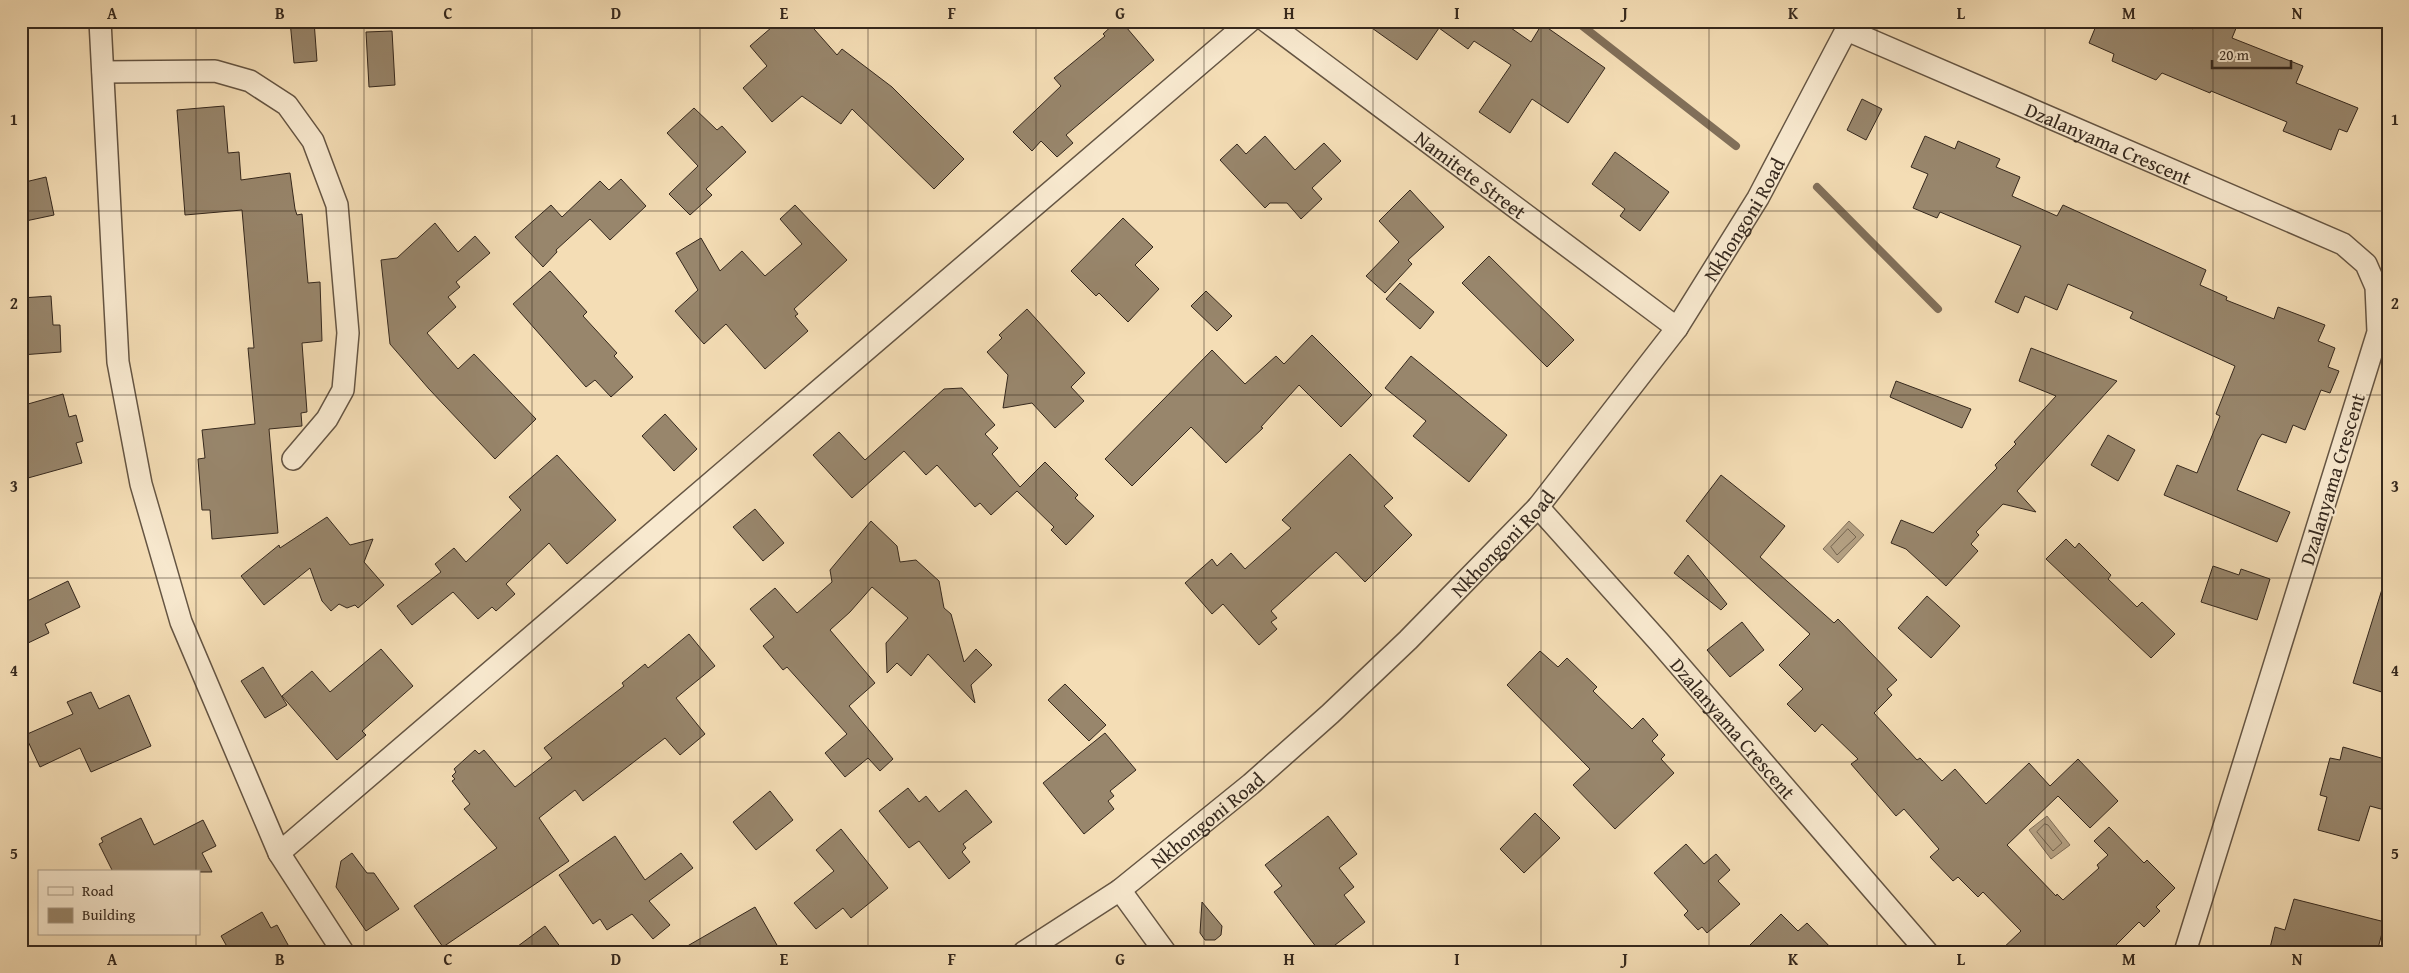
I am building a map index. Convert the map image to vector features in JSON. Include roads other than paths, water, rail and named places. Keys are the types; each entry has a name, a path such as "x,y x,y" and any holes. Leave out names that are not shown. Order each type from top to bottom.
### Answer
{"street":[{"path":"100,21 118,362 141,484 181,622 279,853 343,952"},
{"path":"279,853 1250,21"},
{"name":"Namitete Street","path":"1266,21 1677,328"},
{"name":"Nkhongoni Road","path":"1024,952 1120,890 1251,784 1330,714 1468,580 1538,507 1677,328 1758,198 1849,26"},
{"name":"Dzalanyama Crescent","path":"1849,26 2343,244 2366,264 2376,287 2378,332 2184,952"},
{"path":"103,72 215,71 250,81 287,105 313,141 337,204 348,333 344,390 327,419 293,458"},
{"name":"Dzalanyama Crescent","path":"1538,507 1660,643 1927,952"},
{"path":"1120,890 1165,952"}],"water":[{"path":"1849,521 1864,535 1838,563 1823,549"},
{"path":"2047,816 2070,845 2051,859 2029,830"}],"waterway":[{"path":"1576,21 1736,146"},
{"path":"1817,187 1938,309"}]}
